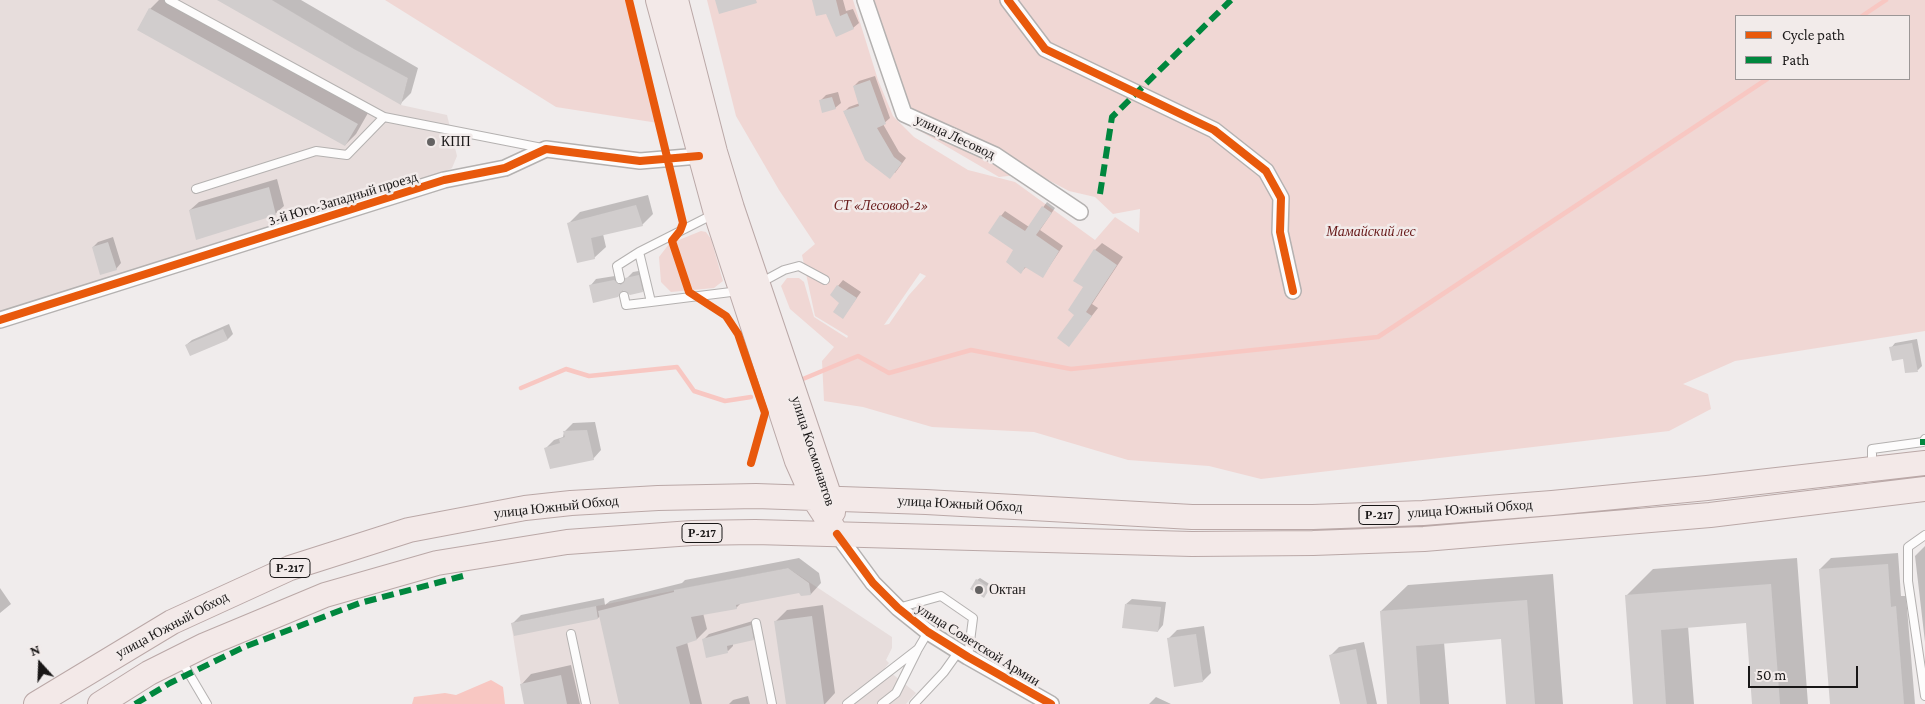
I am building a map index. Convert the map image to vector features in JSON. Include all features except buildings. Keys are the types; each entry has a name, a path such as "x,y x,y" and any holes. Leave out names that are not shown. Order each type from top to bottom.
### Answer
{"main road":[{"name":"улица Космонавтов","path":"658,0 716,213 748,288 822,498 838,534"},
{"name":"улица Космонавтов","path":"676,0 748,288"},
{"name":"улица Южный Обход","path":"36,704 172,622 290,568 409,530 472,517 571,503 658,498 822,498 1192,517 1313,517 1422,513 1542,504 1707,488 1925,463"},
{"name":"улица Южный Обход","path":"100,704 149,673 205,645 325,595 437,563 567,542 642,536 744,532 1192,544 1313,543 1424,539 1710,514 1925,490"}],"street":[{"name":"улица Лесовод","path":"865,0 904,114 995,155 1080,212"},
{"path":"1008,0 1045,49 1214,130 1266,171 1281,198 1280,232 1293,290"},
{"path":"546,149 640,161 699,156"},
{"name":"3-й Юго-Западный проезд","path":"0,320 444,180 505,168 546,149"},
{"name":"улица Советской Армии","path":"838,534 873,583 898,608 928,632 1051,704"}],"lane":[{"path":"169,0 384,117 546,149"},
{"path":"196,189 316,151 348,155 384,117"},
{"path":"620,279 617,266 639,252 716,213"},
{"path":"639,252 651,302"},
{"path":"624,296 626,305 748,288 784,270 799,266 825,280"},
{"path":"1872,469 1872,449 1923,442 1925,439"},
{"path":"1925,535 1908,547 1908,581 1925,696"},
{"path":"898,608 941,596 973,618 963,654 914,704"},
{"path":"756,623 772,704"},
{"path":"882,704 896,693 928,632"},
{"path":"571,634 586,704"},
{"path":"847,704 918,649"},
{"path":"180,658 207,704"}],"shaded area":[{"path":"0,0 272,0 357,51 408,78 401,105 447,115 457,156 452,168 433,178 282,223 0,314"},
{"path":"788,568 892,637 892,648 886,660 889,663 885,668 916,693 906,704 524,704 511,623"},
{"path":"491,680 503,687 505,704 412,704 414,697 445,693 456,695"}],"green space":[{"path":"385,0 627,0 658,123 556,107"},
{"name":"Мамайский лес","path":"707,0 853,0 878,80 893,116 914,137 968,170 1015,182 1095,240 1115,217 1139,233 1140,209 1113,214 1095,197 1069,191 1035,173 999,177 915,128 873,0 1925,0 1925,331 1735,361 1683,384 1708,394 1711,409 1669,431 1261,479 1209,466 1128,460 1034,432 932,427 863,407 824,401 822,361 834,347 790,309 781,286 787,278 799,278 804,282 814,317 847,338 848,336 815,316 802,255 815,244 779,190 736,116","holes":["920,273 926,276 909,295 889,324 884,325"]},
{"path":"701,231 706,232 711,239 723,281 714,288 671,292 661,282 659,257 669,244"}],"waterway":[{"path":"1864,15 1886,0"},
{"path":"803,379 858,356 889,373 971,350 1071,369 1378,337 1765,80"},
{"path":"521,388 566,369 589,376 677,367 694,391 725,401 751,397"}],"marked path":[{"path":"1100,194 1112,117 1231,0"},
{"path":"1920,442 1925,442"},
{"path":"135,704 170,683 244,647 360,603 463,576"}],"cycle path":[{"path":"629,0 683,223 680,231 672,241 689,292 726,316 738,334 765,413 751,463"},
{"path":"1008,0 1045,49 1214,130 1266,171 1281,198 1280,232 1293,291"},
{"path":"0,320 444,180 505,168 546,149 640,161 699,156"},
{"path":"837,534 873,583 898,608 928,632 1051,704"}],"place":[{"name":"КПП","path":"431,142"},
{"name":"Октан","path":"979,590"}],"park label":[{"name":"СТ «Лесовод-2»","path":"881,206"}]}
